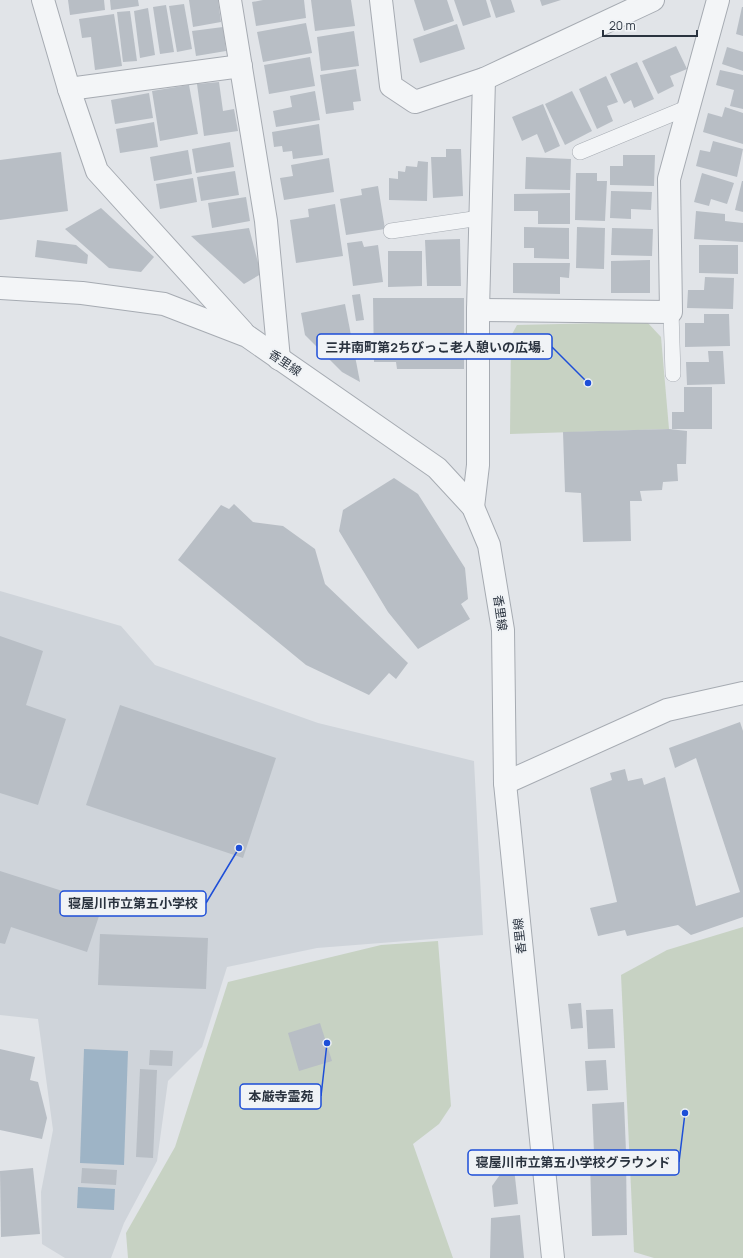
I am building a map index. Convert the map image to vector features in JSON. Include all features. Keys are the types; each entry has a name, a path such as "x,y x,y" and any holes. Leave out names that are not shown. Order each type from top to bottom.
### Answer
{"street":[{"path":"43,0 69,89 97,171 247,336"},
{"path":"230,0 266,221 279,360"},
{"path":"381,0 390,86 415,102 484,79 653,0"},
{"path":"478,310 671,312 669,179 718,0"},
{"path":"69,89 241,66"},
{"path":"473,507 478,465 478,310 484,79"},
{"name":"香里線","path":"0,288 82,293 164,304 247,336 279,360 341,400 437,468 473,507 489,545 503,630 505,783 553,1258"},
{"path":"505,783 667,710 743,693"}],"lane":[{"path":"580,152 689,108"},
{"path":"391,231 480,218"},
{"path":"671,312 673,374"}],"shaded area":[{"path":"0,591 121,626 155,665 318,723 474,761 483,935 317,948 227,967 202,1047 168,1081 157,1161 124,1223 111,1258 65,1258 42,1244 41,1192 53,1130 38,1019 0,1015"}],"green space":[{"path":"647,322 661,337 669,429 510,434 511,336 517,325"},
{"path":"743,927 743,1258 654,1258 634,1252 621,975 667,950"},
{"path":"438,941 451,1106 439,1124 413,1144 453,1258 128,1258 126,1233 175,1147 228,982 381,945"}],"water":[{"path":"84,1049 128,1051 124,1165 80,1163"},
{"path":"78,1187 115,1189 114,1210 77,1208"}],"building":[{"path":"68,0 104,0 105,10 70,15"},
{"path":"110,0 138,0 139,6 111,10"},
{"path":"189,0 218,0 221,22 193,27"},
{"path":"263,0 304,0 306,18 256,26 252,2"},
{"path":"311,0 351,0 355,26 315,31"},
{"path":"414,0 447,0 454,21 424,31"},
{"path":"454,0 486,0 491,17 463,26"},
{"path":"490,0 511,0 515,12 496,18"},
{"path":"540,0 561,0 542,6"},
{"path":"184,4 192,49 177,52 169,6"},
{"path":"166,5 174,52 160,54 153,7"},
{"path":"743,7 743,36 736,34"},
{"path":"148,8 155,55 140,58 134,11"},
{"path":"130,11 137,61 123,62 117,12"},
{"path":"114,14 122,66 95,70 91,37 82,38 79,19"},
{"path":"306,23 312,53 263,62 257,32"},
{"path":"457,24 465,49 420,63 413,39"},
{"path":"223,27 226,51 196,56 192,31"},
{"path":"354,31 359,66 321,71 317,37"},
{"path":"676,46 687,69 670,76 674,86 658,94 642,61"},
{"path":"727,47 743,52 743,71 722,64"},
{"path":"310,57 315,86 269,94 264,65"},
{"path":"637,62 654,99 634,108 631,100 624,104 610,74"},
{"path":"356,69 361,101 353,102 354,110 326,114 320,75"},
{"path":"720,70 743,75 743,109 730,106 734,90 716,85"},
{"path":"606,76 618,102 607,106 613,121 597,129 579,89"},
{"path":"219,82 223,111 234,109 238,131 204,136 197,84"},
{"path":"189,85 198,134 160,141 152,91"},
{"path":"315,91 320,120 276,127 273,111 292,107 290,96"},
{"path":"572,91 592,131 565,145 545,104"},
{"path":"149,93 153,118 115,124 111,100"},
{"path":"543,104 560,146 545,153 537,134 522,141 512,117"},
{"path":"725,107 743,113 743,144 703,132 708,113 722,117"},
{"path":"154,122 158,147 120,153 116,129"},
{"path":"319,124 323,155 293,159 292,151 283,152 282,146 274,147 272,132"},
{"path":"713,141 743,149 737,177 696,166 700,150 710,152"},
{"path":"230,142 234,167 196,173 192,149"},
{"path":"446,149 461,149 463,196 433,198 431,157 446,157"},
{"path":"188,150 192,174 154,181 150,157"},
{"path":"61,152 68,211 0,220 0,160"},
{"path":"623,155 655,155 654,186 610,185 610,166 623,166"},
{"path":"526,157 571,159 570,190 525,189"},
{"path":"329,158 334,192 284,200 280,178 293,176 291,165"},
{"path":"418,161 428,162 427,201 389,200 389,178 398,179 398,171 405,172 406,166 417,167"},
{"path":"235,171 239,195 201,201 197,177"},
{"path":"576,173 597,173 597,181 607,181 605,221 575,220"},
{"path":"702,173 734,183 727,204 711,199 709,206 694,202"},
{"path":"193,178 197,202 160,209 156,184"},
{"path":"743,181 743,212 735,210"},
{"path":"378,186 385,229 346,235 340,199 362,195 361,189"},
{"path":"611,191 652,192 651,210 631,209 631,219 610,218"},
{"path":"570,193 570,224 538,224 538,211 514,211 514,194"},
{"path":"246,197 250,221 212,228 208,203"},
{"path":"335,204 343,256 296,263 290,220 309,217 308,209"},
{"path":"101,208 154,257 141,272 109,268 65,229"},
{"path":"696,211 725,214 725,221 743,223 743,242 694,239"},
{"path":"524,227 569,228 569,259 534,258 534,248 524,248"},
{"path":"577,227 605,228 604,269 576,268"},
{"path":"249,228 261,274 244,284 191,236"},
{"path":"612,228 653,229 652,256 611,255"},
{"path":"460,239 461,286 427,286 425,240"},
{"path":"37,240 76,245 88,255 87,264 35,257"},
{"path":"362,241 364,247 378,245 383,282 353,286 347,243"},
{"path":"699,245 738,245 738,274 699,273"},
{"path":"388,251 422,251 422,286 388,287"},
{"path":"650,260 650,293 611,293 611,261"},
{"path":"513,263 570,263 569,278 560,277 560,294 513,293"},
{"path":"705,277 734,278 733,309 687,308 688,290 704,290"},
{"path":"360,294 364,320 356,321 352,295"},
{"path":"373,298 464,298 464,369 397,369 396,362 374,362"},
{"path":"345,304 360,382 342,372 305,335 301,313"},
{"path":"704,314 729,314 730,346 685,347 685,323 704,323"},
{"path":"708,351 723,351 725,384 687,385 686,362 709,362"},
{"path":"684,387 712,387 712,429 672,429 672,412 684,412"},
{"path":"669,429 687,431 686,464 677,464 678,481 663,482 662,490 640,491 642,501 630,501 631,541 583,542 581,493 565,492 563,432"},
{"path":"394,478 418,494 465,568 468,599 461,604 470,619 418,649 388,612 339,531 343,510"},
{"path":"234,504 253,522 283,526 315,549 325,584 408,663 396,679 389,673 369,695 306,665 178,560 221,505 229,509"},
{"path":"0,636 43,651 26,705 66,719 38,805 0,793"},
{"path":"120,705 276,758 243,858 86,805"},
{"path":"740,722 743,731 743,917 691,935 678,925 627,936 625,930 598,936 590,908 617,902 590,788 612,780 610,773 625,769 628,781 642,778 644,785 665,777 696,906 740,892 696,758 675,768 669,748"},
{"path":"0,871 103,904 87,952 11,927 5,944 0,943"},
{"path":"100,934 208,938 206,989 98,985"},
{"path":"581,1003 583,1028 571,1029 568,1004"},
{"path":"613,1009 615,1048 588,1049 586,1010"},
{"path":"320,1023 332,1061 299,1071 288,1033"},
{"path":"0,1049 35,1057 30,1080 38,1082 47,1118 42,1139 0,1130"},
{"path":"150,1050 173,1051 172,1066 149,1065"},
{"path":"606,1060 608,1090 587,1091 585,1061"},
{"path":"140,1069 157,1070 153,1158 136,1157"},
{"path":"624,1102 626,1152 594,1153 592,1104"},
{"path":"626,1158 627,1235 592,1236 590,1159"},
{"path":"33,1168 40,1234 1,1237 0,1171"},
{"path":"82,1168 117,1170 116,1185 81,1183"},
{"path":"514,1168 518,1204 494,1207 492,1186 504,1169"},
{"path":"520,1215 524,1258 490,1258 491,1218"}],"place":[{"name":"三井南町第2ちびっこ老人憩いの広場.","path":"588,383"},
{"name":"寝屋川市立第五小学校","path":"239,848"},
{"name":"本厳寺霊苑","path":"327,1043"},
{"name":"寝屋川市立第五小学校グラウンド","path":"685,1113"}]}
